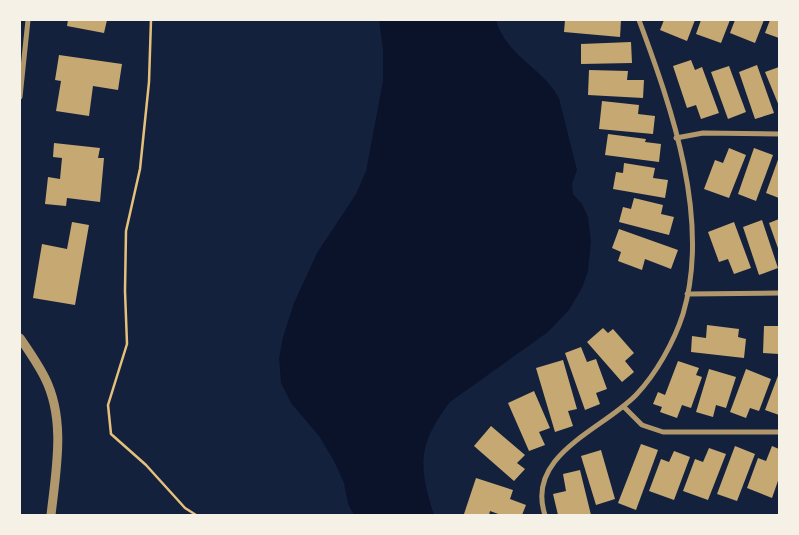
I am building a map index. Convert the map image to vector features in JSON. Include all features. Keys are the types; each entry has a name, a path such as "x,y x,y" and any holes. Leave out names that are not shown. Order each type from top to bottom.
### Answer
{"street":[{"path":"20,97 28,20"},
{"path":"545,515 541,492 544,476 552,463 624,407 637,394 669,347 682,315 687,294 694,249 693,217 688,183 652,54 639,20"},
{"path":"676,138 703,133 779,134"},
{"path":"687,294 779,293"},
{"path":"20,338 45,379 54,402 58,426 58,449 51,515"},
{"path":"624,407 642,425 663,432 779,432"}],"path":[{"path":"151,20 149,82 140,169 126,231 125,291 127,344 108,405 111,434 146,465 185,508 196,515"}],"water":[{"path":"379,20 496,20 501,33 516,53 544,78 559,98 577,170 572,184 573,194 582,204 588,217 591,241 588,271 582,288 569,310 548,332 450,402 439,417 427,443 424,456 425,482 434,515 354,515 348,504 344,483 334,461 319,436 291,403 281,383 279,358 283,337 294,303 317,253 356,194 366,171 383,81 383,50"}],"building":[{"path":"68,20 107,20 104,33 67,26"},
{"path":"565,20 621,20 620,37 564,32"},
{"path":"664,20 695,20 687,41 660,30"},
{"path":"701,20 730,20 721,43 696,34"},
{"path":"735,20 764,20 755,43 730,33"},
{"path":"770,20 779,20 779,38 765,33"},
{"path":"631,42 632,63 581,64 581,44"},
{"path":"59,55 122,64 118,90 93,86 89,116 56,111 61,81 55,80"},
{"path":"691,60 695,70 702,67 719,113 701,119 696,105 687,108 673,66"},
{"path":"757,65 774,113 755,119 739,72"},
{"path":"729,66 746,112 728,119 711,72"},
{"path":"779,67 779,106 765,72"},
{"path":"589,70 628,71 627,80 644,80 643,98 588,95"},
{"path":"602,101 639,105 638,114 655,116 653,134 599,129"},
{"path":"608,134 646,139 645,142 661,144 659,162 605,155"},
{"path":"54,143 100,148 98,158 104,158 100,202 67,198 66,206 45,204 48,177 60,179 62,158 53,157"},
{"path":"729,148 746,155 729,198 704,189 715,160 723,163"},
{"path":"754,148 773,155 756,201 738,194"},
{"path":"779,157 779,198 766,193"},
{"path":"624,163 655,168 653,178 668,180 665,198 613,189 616,172 623,173"},
{"path":"634,198 663,205 661,214 674,217 669,235 619,222 623,207 631,209"},
{"path":"779,219 779,251 769,223"},
{"path":"762,220 778,268 759,275 743,227"},
{"path":"72,222 89,225 75,305 33,298 42,244 67,249"},
{"path":"734,222 751,268 734,274 728,259 719,262 708,232"},
{"path":"619,229 678,250 671,269 645,259 642,270 618,261 621,252 612,248"},
{"path":"707,325 739,329 738,337 746,339 744,358 691,352 692,336 706,338"},
{"path":"764,326 779,326 779,354 763,353"},
{"path":"603,328 608,333 613,329 634,353 625,361 634,372 622,382 587,342"},
{"path":"581,347 587,362 596,359 607,389 596,393 600,404 585,410 565,353"},
{"path":"563,360 577,409 568,411 573,426 555,432 536,368"},
{"path":"678,361 699,368 696,375 702,377 691,408 682,405 677,418 660,412 662,407 653,404 658,392 665,395"},
{"path":"709,369 736,377 726,408 716,405 713,417 696,412"},
{"path":"746,369 771,379 759,411 750,408 746,418 730,412"},
{"path":"779,373 779,415 765,410"},
{"path":"534,391 550,428 539,432 545,445 529,451 508,403"},
{"path":"491,426 525,455 517,463 525,469 514,481 474,446"},
{"path":"641,444 658,450 636,510 618,503"},
{"path":"735,446 755,454 737,501 717,494"},
{"path":"772,446 779,449 779,478 772,498 747,488 758,458 766,461"},
{"path":"709,448 726,454 708,500 683,491 695,459 703,462"},
{"path":"601,450 615,499 596,505 581,456"},
{"path":"674,451 690,457 674,500 649,491 661,459 669,462"},
{"path":"580,470 591,515 558,515 553,494 566,491 563,474"},
{"path":"476,478 513,490 510,499 526,505 522,515 501,515 490,511 489,515 464,514"}]}
